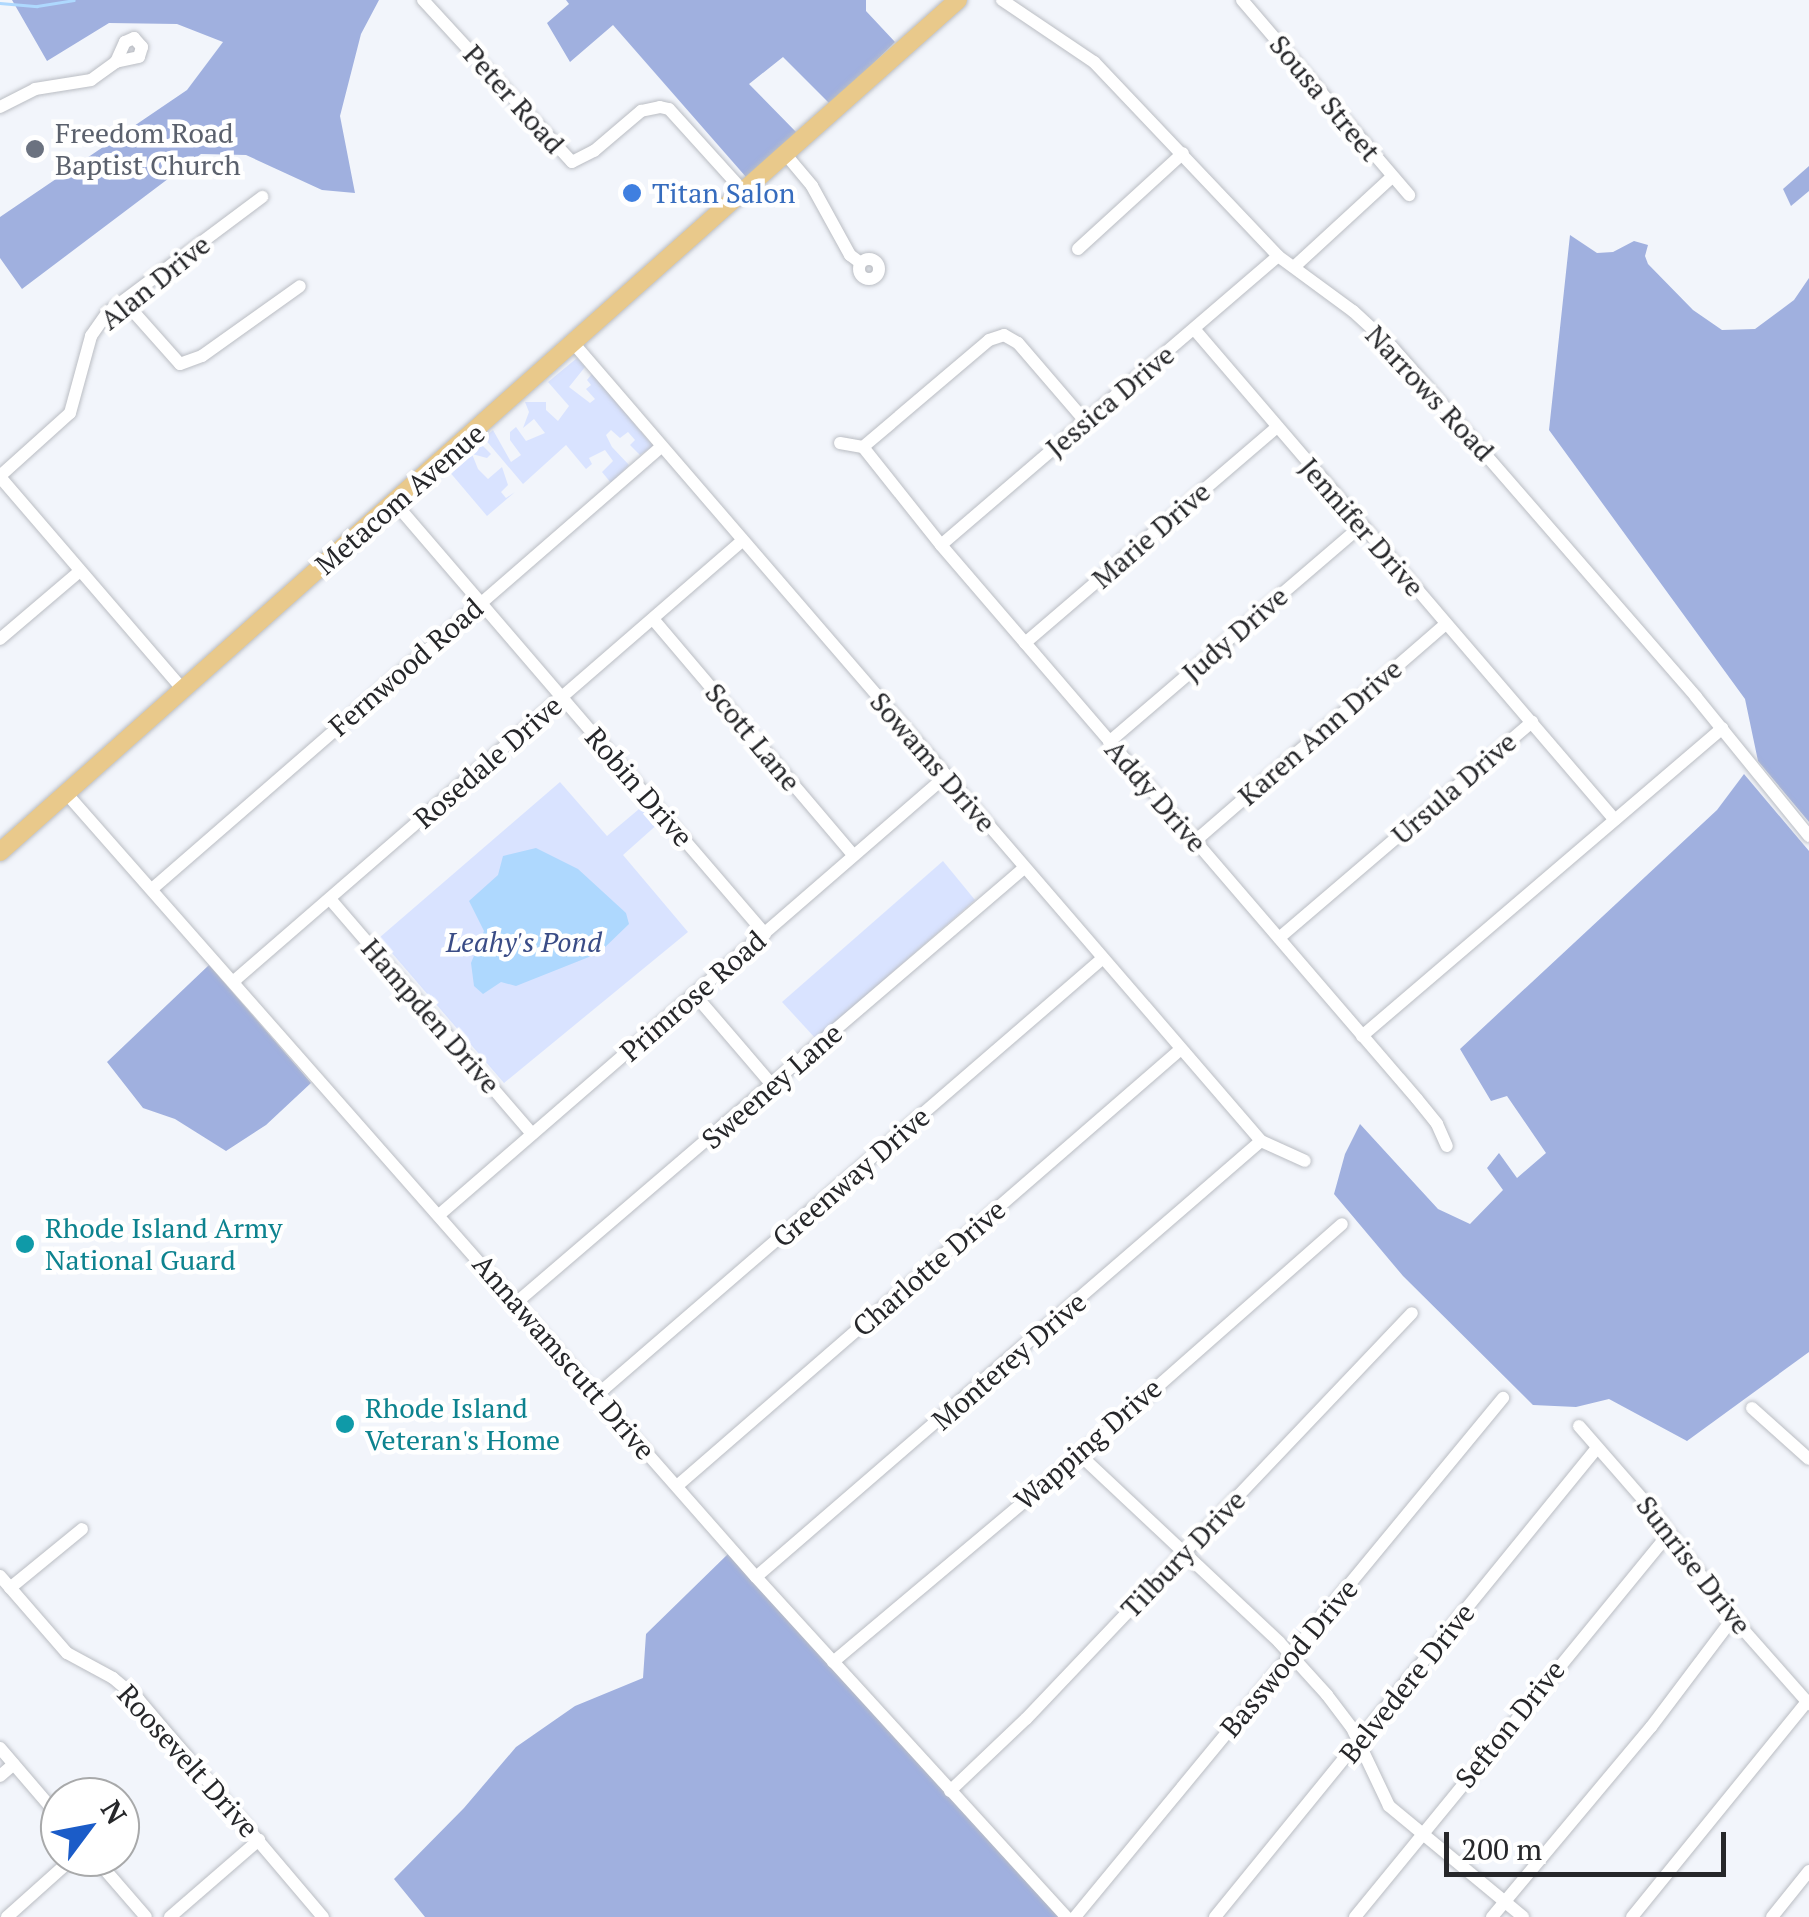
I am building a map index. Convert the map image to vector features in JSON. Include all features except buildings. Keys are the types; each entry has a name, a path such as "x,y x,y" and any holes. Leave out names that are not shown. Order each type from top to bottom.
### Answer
{"main road":[{"name":"Metacom Avenue","path":"0,852 745,194 958,0"},
{"name":"Metacom Avenue","path":"793,150 971,0"}],"street":[{"name":"Peter Road","path":"423,0 572,162 594,151 640,111 660,106 669,110 745,194"},
{"name":"Narrows Road","path":"1002,0 1094,62 1278,256 1392,347 1722,728 1809,836"},
{"name":"Sousa Street","path":"1242,0 1409,195"},
{"path":"0,106 35,90 91,80 116,62"},
{"path":"793,150 850,255 858,261"},
{"path":"1078,249 1183,153"},
{"path":"1294,268 1392,177"},
{"name":"Alan Drive","path":"0,476 70,413 94,329 124,301 262,197"},
{"name":"Jessica Drive","path":"942,545 1278,256"},
{"path":"124,301 180,364 202,356 300,286"},
{"name":"Jennifer Drive","path":"1195,330 1532,722"},
{"path":"840,443 863,447 989,340 1004,335 1018,343 1085,422"},
{"name":"Sowams Drive","path":"575,344 1260,1141 1306,1161"},
{"name":"Marie Drive","path":"1025,644 1277,428"},
{"name":"Fernwood Road","path":"152,889 661,447"},
{"name":"Addy Drive","path":"863,447 1025,644 1438,1124 1447,1146"},
{"path":"0,476 183,690"},
{"name":"Robin Drive","path":"395,504 765,934"},
{"name":"Judy Drive","path":"1109,742 1361,526"},
{"name":"Rosedale Drive","path":"234,981 742,541"},
{"path":"0,638 80,570"},
{"name":"Scott Lane","path":"652,619 853,855"},
{"name":"Karen Ann Drive","path":"1194,842 1446,624"},
{"name":"Ursula Drive","path":"1279,938 1532,722 1615,820"},
{"path":"1362,1036 1722,728"},
{"name":"Primrose Road","path":"439,1215 946,776"},
{"name":"Annawamscutt Drive","path":"66,794 756,1577 1066,1917"},
{"name":"Sweeney Lane","path":"517,1302 1024,868"},
{"name":"Hampden Drive","path":"330,899 532,1134"},
{"name":"Greenway Drive","path":"598,1394 1102,958"},
{"path":"695,995 773,1086"},
{"name":"Charlotte Drive","path":"677,1486 1181,1049"},
{"name":"Monterey Drive","path":"756,1577 1260,1141"},
{"name":"Wapping Drive","path":"832,1662 1080,1455 1342,1224"},
{"name":"Tilbury Drive","path":"950,1791 1412,1313"},
{"name":"Basswood Drive","path":"1075,1917 1503,1398"},
{"path":"1752,1408 1809,1459"},
{"name":"Sunrise Drive","path":"1579,1426 1733,1618 1808,1703"},
{"name":"Belvedere Drive","path":"1215,1917 1598,1448"},
{"path":"1080,1455 1290,1654 1347,1720 1389,1806 1523,1917"},
{"path":"10,1588 82,1529"},
{"name":"Sefton Drive","path":"1354,1917 1668,1534"},
{"name":"Roosevelt Drive","path":"0,1576 67,1653 113,1678 138,1698 323,1917"},
{"path":"1492,1917 1650,1727 1733,1618"},
{"path":"1632,1917 1808,1703"},
{"path":"0,1748 40,1795"},
{"path":"0,1776 14,1764"},
{"path":"170,1917 259,1840"},
{"path":"1772,1917 1809,1871"},
{"path":"7,1917 52,1877"},
{"path":"111,1877 146,1917"}],"green space":[{"path":"577,358 585,367 569,387 590,403 595,399 586,389 591,385 587,380 592,374 653,446 640,455 630,445 635,440 628,432 620,438 611,430 606,435 612,447 629,465 611,483 602,472 613,461 605,450 589,458 592,464 586,469 566,445 523,484 484,438 493,430 511,462 521,455 510,440 510,432 516,427 526,441 545,433 534,419 523,428 529,412 525,402 546,402 546,410 558,421 569,406 548,382"},
{"path":"480,443 491,454 487,458 472,454 478,469 488,479 502,467 508,485 501,492 506,498 515,492 487,516 448,470"},
{"name":"Leahy's Pond","path":"560,782 607,836 645,804 660,822 623,855 688,932 504,1083 379,938"},
{"path":"943,861 975,900 816,1039 782,1002"}],"shaded area":[{"path":"12,0 379,0 361,34 340,116 355,193 322,190 246,155 201,154 22,289 0,258 0,217 187,90 223,42 177,24 109,23 47,61"},
{"path":"566,0 866,0 866,11 895,42 831,105 783,57 749,84 798,134 746,177 613,25 570,62 547,23 569,4"},
{"path":"1809,166 1809,191 1791,206 1783,189"},
{"path":"1570,235 1597,253 1613,252 1634,241 1648,245 1648,264 1693,310 1722,330 1755,329 1794,300 1809,278 1809,822 1758,761 1745,699 1549,430"},
{"path":"1744,774 1809,851 1809,1352 1687,1441 1609,1399 1576,1407 1533,1405 1403,1276 1334,1194 1345,1154 1360,1124 1438,1209 1470,1224 1503,1190 1487,1168 1499,1153 1517,1178 1546,1153 1507,1096 1491,1101 1460,1049 1717,810"},
{"path":"536,848 578,869 626,913 629,924 599,953 516,986 501,982 483,994 474,986 471,963 484,931 469,901 498,875 503,856"},
{"path":"209,965 311,1083 266,1125 226,1151 175,1119 143,1108 107,1062"},
{"path":"729,1553 1063,1917 425,1917 394,1879 464,1808 516,1747 575,1706 643,1678 646,1634"}],"waterway":[{"path":"0,3 37,6 74,0"}],"place":[{"name":"Freedom Road Baptist Church","path":"35,149"},
{"name":"Titan Salon","path":"632,193"},
{"name":"Rhode Island Army National Guard","path":"25,1244"},
{"name":"Rhode Island Veteran's Home","path":"345,1424"}]}
